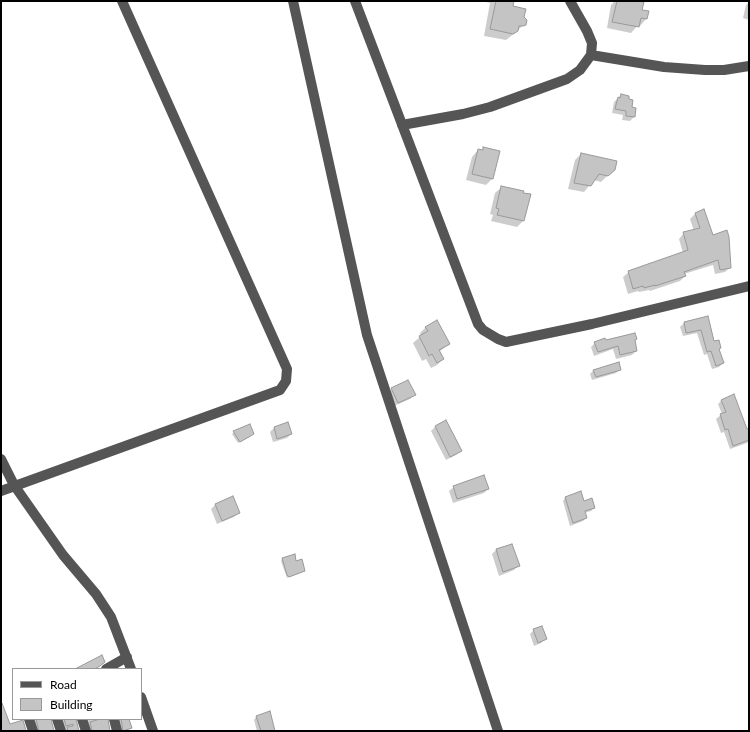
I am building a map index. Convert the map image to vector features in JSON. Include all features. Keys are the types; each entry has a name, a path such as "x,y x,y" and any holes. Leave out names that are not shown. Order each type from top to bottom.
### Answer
{"street":[{"path":"1,491 14,485 280,390 286,381 287,369 122,1"},
{"path":"293,1 367,335 498,731"},
{"path":"356,1 478,324 483,330 506,342 749,286"},
{"path":"402,125 490,108 568,80 580,70 591,55 592,44 590,37 570,1"},
{"path":"591,55 664,67 705,70 724,70 749,66"},
{"path":"1,459 14,485 63,555 96,594 111,617 131,668"},
{"path":"108,668 127,657"},
{"path":"142,700 152,731"},
{"path":"29,720 33,731"},
{"path":"57,720 61,731"},
{"path":"82,720 86,731"},
{"path":"114,720 117,731"}],"building":[{"path":"496,1 514,1 513,6 526,9 524,17 527,20 526,25 519,26 518,31 513,34 490,29"},
{"path":"617,1 644,2 642,10 649,11 647,19 641,18 639,27 612,22"},
{"path":"621,94 629,96 629,99 633,100 632,107 636,108 635,117 626,116 626,111 615,109 618,97 620,98"},
{"path":"483,147 500,151 493,179 472,174 478,149 483,150"},
{"path":"581,153 617,161 615,170 608,176 599,174 591,186 574,183"},
{"path":"501,186 531,194 524,221 497,215 499,209 496,208"},
{"path":"704,209 713,235 727,230 729,237 731,268 720,270 718,260 684,272 686,276 655,286 644,288 643,286 633,289 628,271 688,250 683,232 700,228 695,213"},
{"path":"708,316 714,341 719,340 721,348 719,349 724,363 716,366 711,351 707,352 701,330 686,333 684,322"},
{"path":"437,320 450,344 439,350 444,359 437,363 432,354 429,356 419,336 428,331 425,327"},
{"path":"635,333 637,339 635,340 637,351 620,355 618,346 598,352 594,342 605,338 606,340"},
{"path":"619,362 621,370 596,377 593,370"},
{"path":"408,380 416,395 398,403 391,388"},
{"path":"734,394 747,429 749,428 749,440 733,446 728,429 725,430 720,414 726,412 721,400"},
{"path":"446,420 462,451 450,457 435,426"},
{"path":"288,422 292,434 277,439 274,427"},
{"path":"250,424 254,434 240,442 233,431"},
{"path":"484,475 489,489 457,499 453,486"},
{"path":"581,491 584,501 592,498 595,508 585,511 587,518 573,523 565,497"},
{"path":"233,496 240,513 222,521 215,504"},
{"path":"512,544 520,566 503,572 496,549"},
{"path":"295,554 296,561 302,559 305,571 289,577 282,558"},
{"path":"542,626 547,639 538,643 533,629"},
{"path":"102,655 105,662 97,668 77,668"},
{"path":"1,703 10,724 23,720 26,731 1,731"},
{"path":"270,711 275,731 261,731 256,716"},
{"path":"36,720 51,720 54,731 39,731"},
{"path":"64,720 76,720 79,731 68,731 67,727 73,726 73,724 66,726"},
{"path":"97,720 108,720 110,731 92,731 90,722"},
{"path":"121,720 129,720 132,728 123,731"}]}
